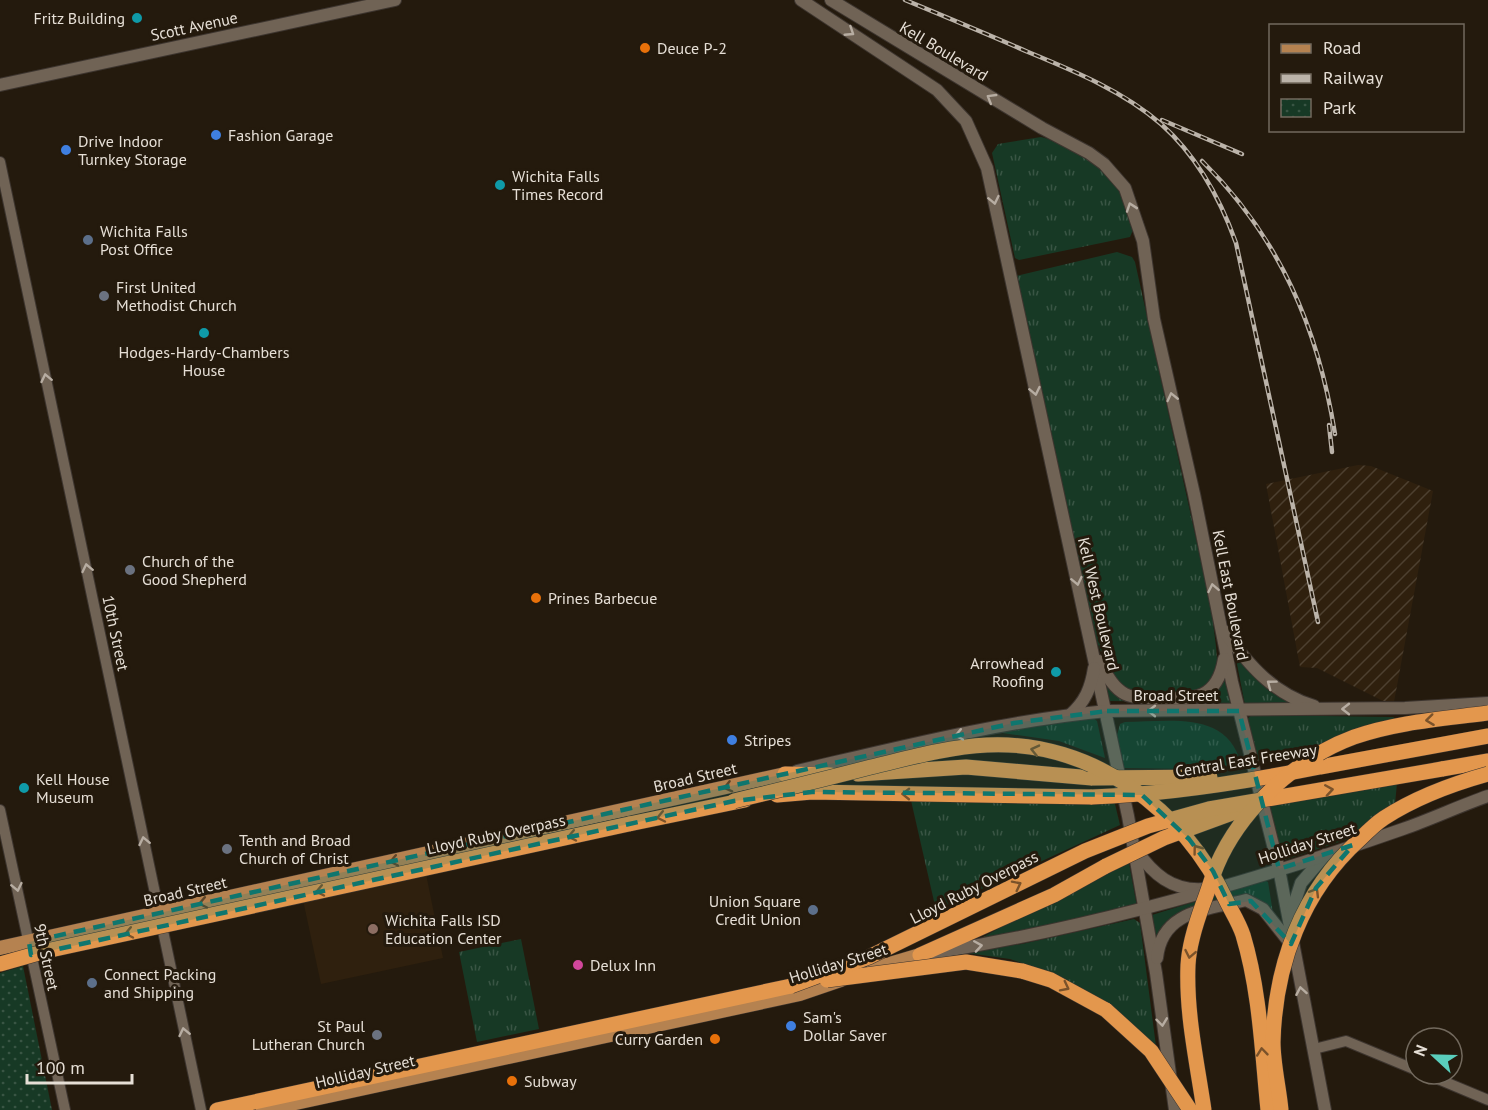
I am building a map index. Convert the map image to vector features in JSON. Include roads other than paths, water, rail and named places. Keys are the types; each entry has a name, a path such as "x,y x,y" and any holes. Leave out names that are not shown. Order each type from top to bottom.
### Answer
{"highway":[{"path":"1204,1110 1190,1018 1188,964 1196,925 1218,863 1240,827 1275,786 1315,757 1352,738 1393,725 1488,713"},
{"name":"Central East Freeway","path":"1007,796 1138,795 1277,776 1488,736"},
{"path":"734,801 951,748 989,745 1025,747 1060,756 1097,768 1130,786 1161,809 1189,839 1213,871 1242,934 1256,1000 1268,1110"},
{"path":"920,955 1054,895 1106,866 1164,838 1229,813 1300,793 1488,761"},
{"path":"785,774 837,775 966,768 1092,778 1206,777 1320,767"},
{"path":"1446,768 1488,767"},
{"path":"1281,1110 1273,1044 1277,988 1294,931 1316,888 1346,852 1382,819 1429,794 1488,774"},
{"name":"Lloyd Ruby Overpass","path":"0,964 46,951 734,801 812,792 1007,796"},
{"name":"Lloyd Ruby Overpass","path":"217,1110 791,986 869,957 1085,851 1148,826 1209,809 1300,793"},
{"path":"791,986 879,971 966,962 1022,971 1051,980 1106,1010 1150,1052 1170,1076 1190,1110"}],"main road":[{"name":"Scott Avenue","path":"0,85 395,0"},
{"name":"Kell Boulevard","path":"801,0 938,90 966,121 978,144"},
{"name":"Kell Boulevard","path":"831,0 1042,128"},
{"name":"Kell East Boulevard","path":"1042,128 1104,164 1125,188 1143,242 1154,319 1194,494 1239,711 1279,869 1325,1110"},
{"name":"Kell West Boulevard","path":"978,144 990,180 1091,647 1107,711 1156,973 1175,1110"},
{"path":"1221,627 1238,652 1264,679 1299,702 1324,709"},
{"path":"1091,647 1112,684 1125,694 1135,697 1194,699 1208,691 1222,673 1226,649"},
{"path":"1070,715 1085,698 1092,683 1095,661"},
{"name":"Broad Street","path":"0,948 1014,723 1107,711 1405,708 1488,703"},
{"name":"Holliday Street","path":"263,1110 800,994 920,955 1025,938 1145,910 1327,854 1488,796"},
{"path":"1134,847 1150,869 1163,880 1192,890 1217,889"},
{"path":"1289,924 1296,893 1301,883 1327,854"},
{"path":"1156,973 1159,945 1172,922 1187,915 1246,900 1263,909 1293,946"}],"street":[{"name":"10th Street","path":"0,162 201,1110"},
{"name":"9th Street","path":"0,810 64,1110"},
{"path":"1314,1049 1346,1041 1404,1065"},
{"path":"1455,1086 1488,1100"}],"railway":[{"path":"905,0 1063,67 1131,101 1174,136 1206,179 1223,210 1236,243 1318,622"},
{"path":"1162,120 1242,154"},
{"path":"1202,161 1253,221 1274,253 1291,287 1318,357 1335,434"},
{"path":"1329,425 1332,452"}],"place":[{"name":"Fritz Building","path":"137,18"},
{"name":"Deuce P-2","path":"645,48"},
{"name":"Fashion Garage","path":"216,135"},
{"name":"Drive Indoor Turnkey Storage","path":"66,150"},
{"name":"Wichita Falls Times Record","path":"500,185"},
{"name":"Wichita Falls Post Office","path":"88,240"},
{"name":"First United Methodist Church","path":"104,296"},
{"name":"Hodges-Hardy-Chambers House","path":"204,333"},
{"name":"Church of the Good Shepherd","path":"130,570"},
{"name":"Prines Barbecue","path":"536,598"},
{"name":"Arrowhead Roofing","path":"1056,672"},
{"name":"Stripes","path":"732,740"},
{"name":"Kell House Museum","path":"24,788"},
{"name":"Tenth and Broad Church of Christ","path":"227,849"},
{"name":"Union Square Credit Union","path":"813,910"},
{"name":"Wichita Falls ISD Education Center","path":"373,929"},
{"name":"Delux Inn","path":"578,965"},
{"name":"Connect Packing and Shipping","path":"92,983"},
{"name":"Sam's Dollar Saver","path":"791,1026"},
{"name":"St Paul Lutheran Church","path":"377,1035"},
{"name":"Curry Garden","path":"715,1039"},
{"name":"Subway","path":"512,1081"}]}
